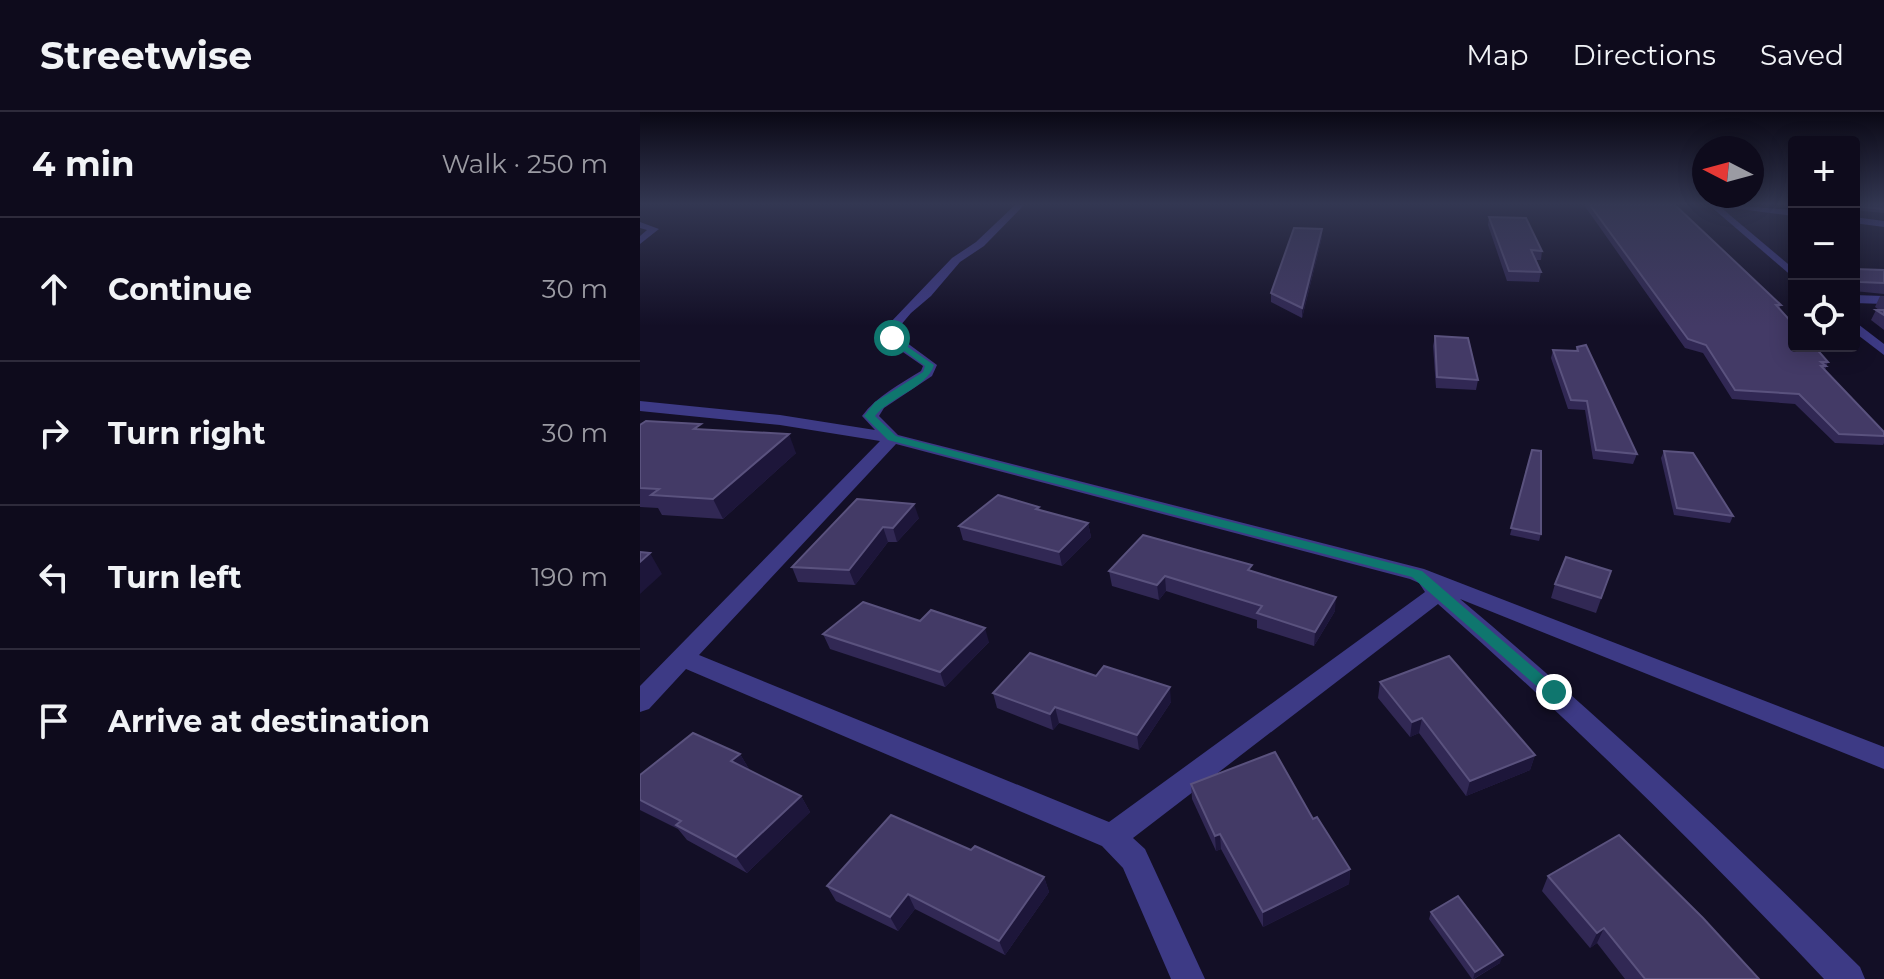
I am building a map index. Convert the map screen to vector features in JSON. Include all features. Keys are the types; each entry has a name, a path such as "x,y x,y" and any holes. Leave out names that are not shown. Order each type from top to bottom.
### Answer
{"street":[{"path":"892,438 870,416 879,405 927,373 930,365 892,338 894,325 927,294 956,260 978,245"},
{"path":"1760,245 1788,270"},
{"path":"1860,299 1884,300"},
{"path":"1860,330 1884,351"},
{"path":"640,406 780,420 892,438 1417,574 1884,758"},
{"path":"640,425 666,409"},
{"path":"640,702 892,438"},
{"path":"1417,574 1554,692 1706,834 1848,979"},
{"path":"1112,837 1438,593"},
{"path":"682,658 1112,837 1134,859 1188,979"}],"building":[{"path":"1288,245 1318,245 1302,308 1271,293"},
{"path":"1500,245 1539,245 1542,251 1531,250 1541,272 1509,271"},
{"path":"1620,245 1718,245 1781,305 1776,305 1788,318 1788,352 1819,352 1828,362 1821,362 1826,366 1821,366 1884,432 1884,436 1839,434 1799,394 1735,390 1706,345 1688,339"},
{"path":"1860,269 1884,270 1884,283 1860,282"},
{"path":"1435,336 1468,338 1478,380 1437,377"},
{"path":"1586,345 1637,454 1596,450 1587,401 1571,400 1553,350 1578,351 1577,347"},
{"path":"646,421 701,424 694,429 789,434 713,499 651,495 659,489 640,488 640,425"},
{"path":"1532,450 1541,451 1541,534 1511,528"},
{"path":"1664,451 1693,453 1733,516 1677,508"},
{"path":"998,495 1088,523 1059,552 959,526"},
{"path":"857,499 914,504 893,528 883,527 849,570 792,567"},
{"path":"1143,535 1252,565 1248,570 1336,597 1315,632 1257,613 1262,606 1165,576 1157,585 1109,571"},
{"path":"640,552 650,553 640,562"},
{"path":"1566,557 1611,571 1601,598 1555,584"},
{"path":"863,602 920,621 931,610 985,628 940,672 823,634"},
{"path":"1030,653 1096,676 1104,666 1170,687 1137,735 1055,707 1050,714 993,693"},
{"path":"1449,656 1535,755 1470,781 1422,718 1412,722 1380,682"},
{"path":"693,733 740,754 731,761 801,796 736,857 676,825 681,821 640,800 640,775"},
{"path":"1275,752 1313,819 1317,817 1350,869 1263,912 1220,834 1215,836 1191,784"},
{"path":"891,815 971,850 975,846 1044,877 999,941 908,894 890,917 827,886"},
{"path":"1619,835 1759,979 1645,979 1604,928 1597,933 1548,876"},
{"path":"1458,896 1503,955 1475,972 1431,912"}],"route":[{"path":"892,338 930,365 927,373 879,405 870,416 892,438 1417,574 1554,692"}]}
